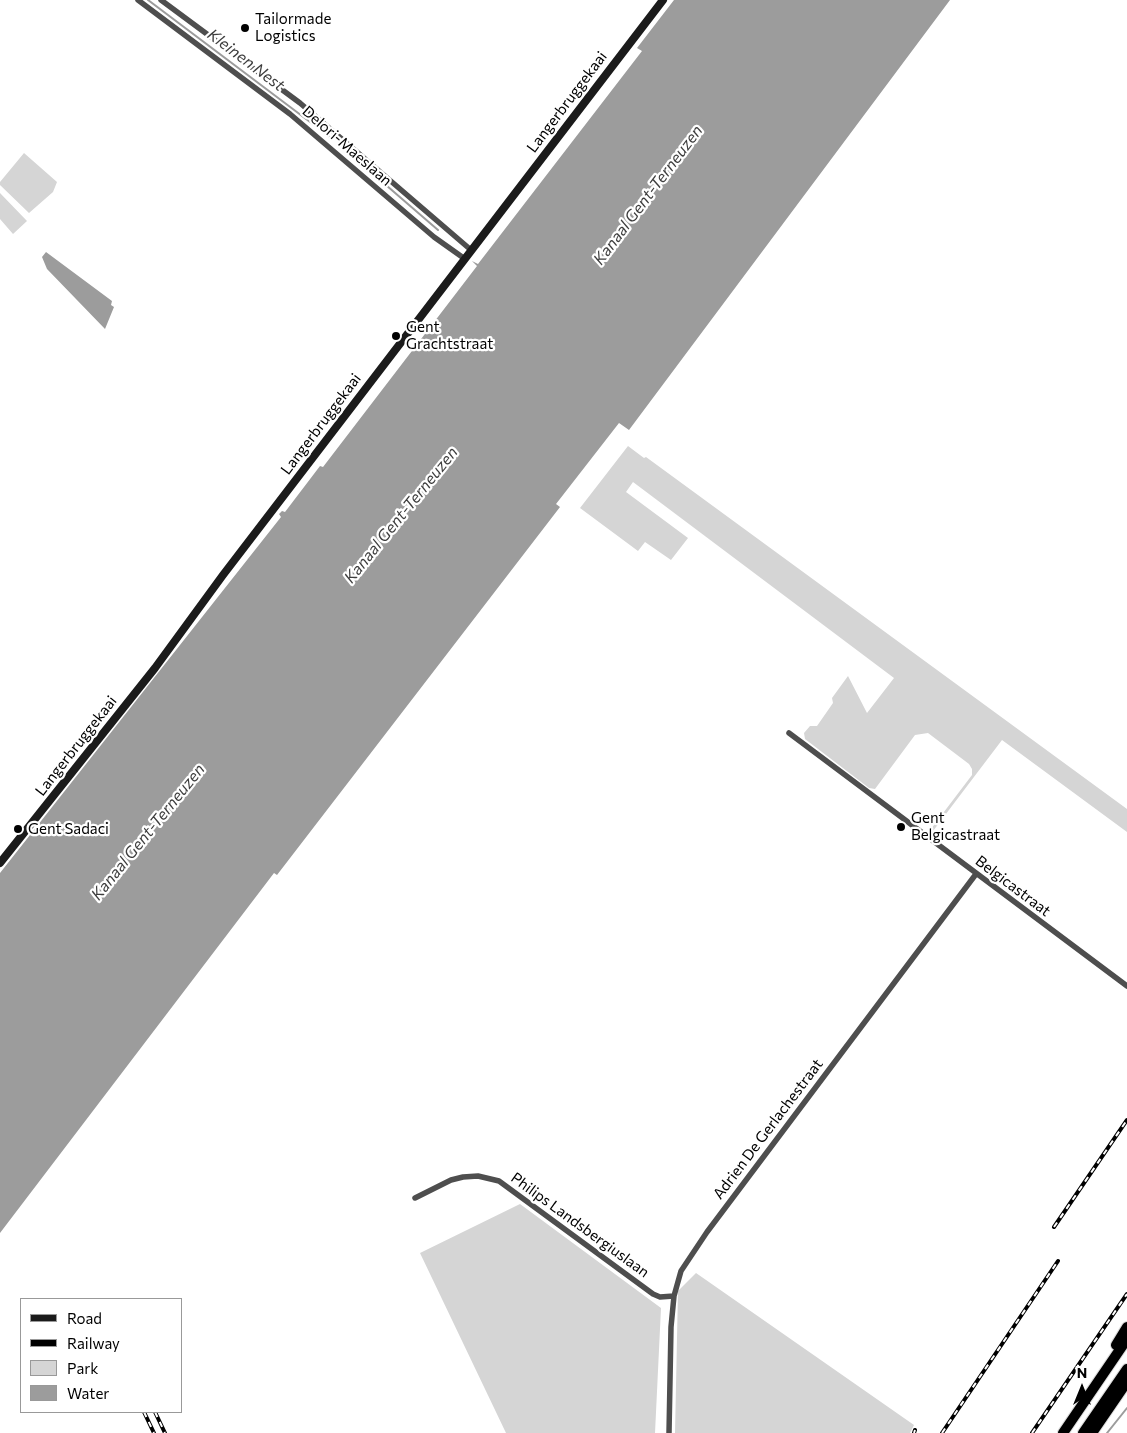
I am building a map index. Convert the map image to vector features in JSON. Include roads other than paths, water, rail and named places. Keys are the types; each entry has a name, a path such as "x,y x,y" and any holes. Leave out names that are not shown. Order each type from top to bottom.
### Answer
{"highway":[{"path":"1088,1397 1127,1327"},
{"path":"1063,1433 1127,1339"},
{"path":"1083,1433 1127,1368"},
{"path":"1093,1433 1127,1382"},
{"path":"1093,1433 1127,1388"}],"main road":[{"name":"Langerbruggekaai","path":"0,863 155,668 663,0"}],"street":[{"name":"Delori-Maeslaan","path":"138,0 290,114 434,237 465,259"},
{"name":"Delori-Maeslaan","path":"162,0 300,103 472,250"},
{"name":"Belgicastraat","path":"789,733 1127,986"},
{"name":"Adrien De Gerlachestraat","path":"669,1433 674,1296 681,1271 704,1237 976,874"},
{"name":"Philips Landsbergiuslaan","path":"415,1198 451,1180 478,1176 499,1181 653,1294 660,1297 674,1296"}],"water":[{"name":"Kanaal Gent-Terneuzen","path":"674,0 950,0 629,430 619,423 556,504 560,507 277,875 274,873 0,1233 0,873 281,517 279,514 282,511 285,512 320,466 323,467 477,266 472,261 478,264 642,51 637,48"},
{"path":"46,252 112,301 111,305 114,307 105,329 47,269 42,257"}],"waterway":[{"name":"Kleinen Nest","path":"148,0 330,137"},
{"name":"Kleinen Nest","path":"350,154 438,230"},
{"path":"1107,1433 1127,1408"}],"railway":[{"path":"1054,1227 1127,1120"},
{"path":"942,1433 1058,1261"},
{"path":"1032,1433 1127,1294"},
{"path":"144,1413 154,1433"},
{"path":"155,1413 165,1433"}],"place":[{"name":"Tailormade Logistics","path":"245,28"},
{"name":"Gent Grachtstraat","path":"396,336"},
{"name":"Gent Belgicastraat","path":"901,827"},
{"name":"Gent Sadaci","path":"18,829"}]}
